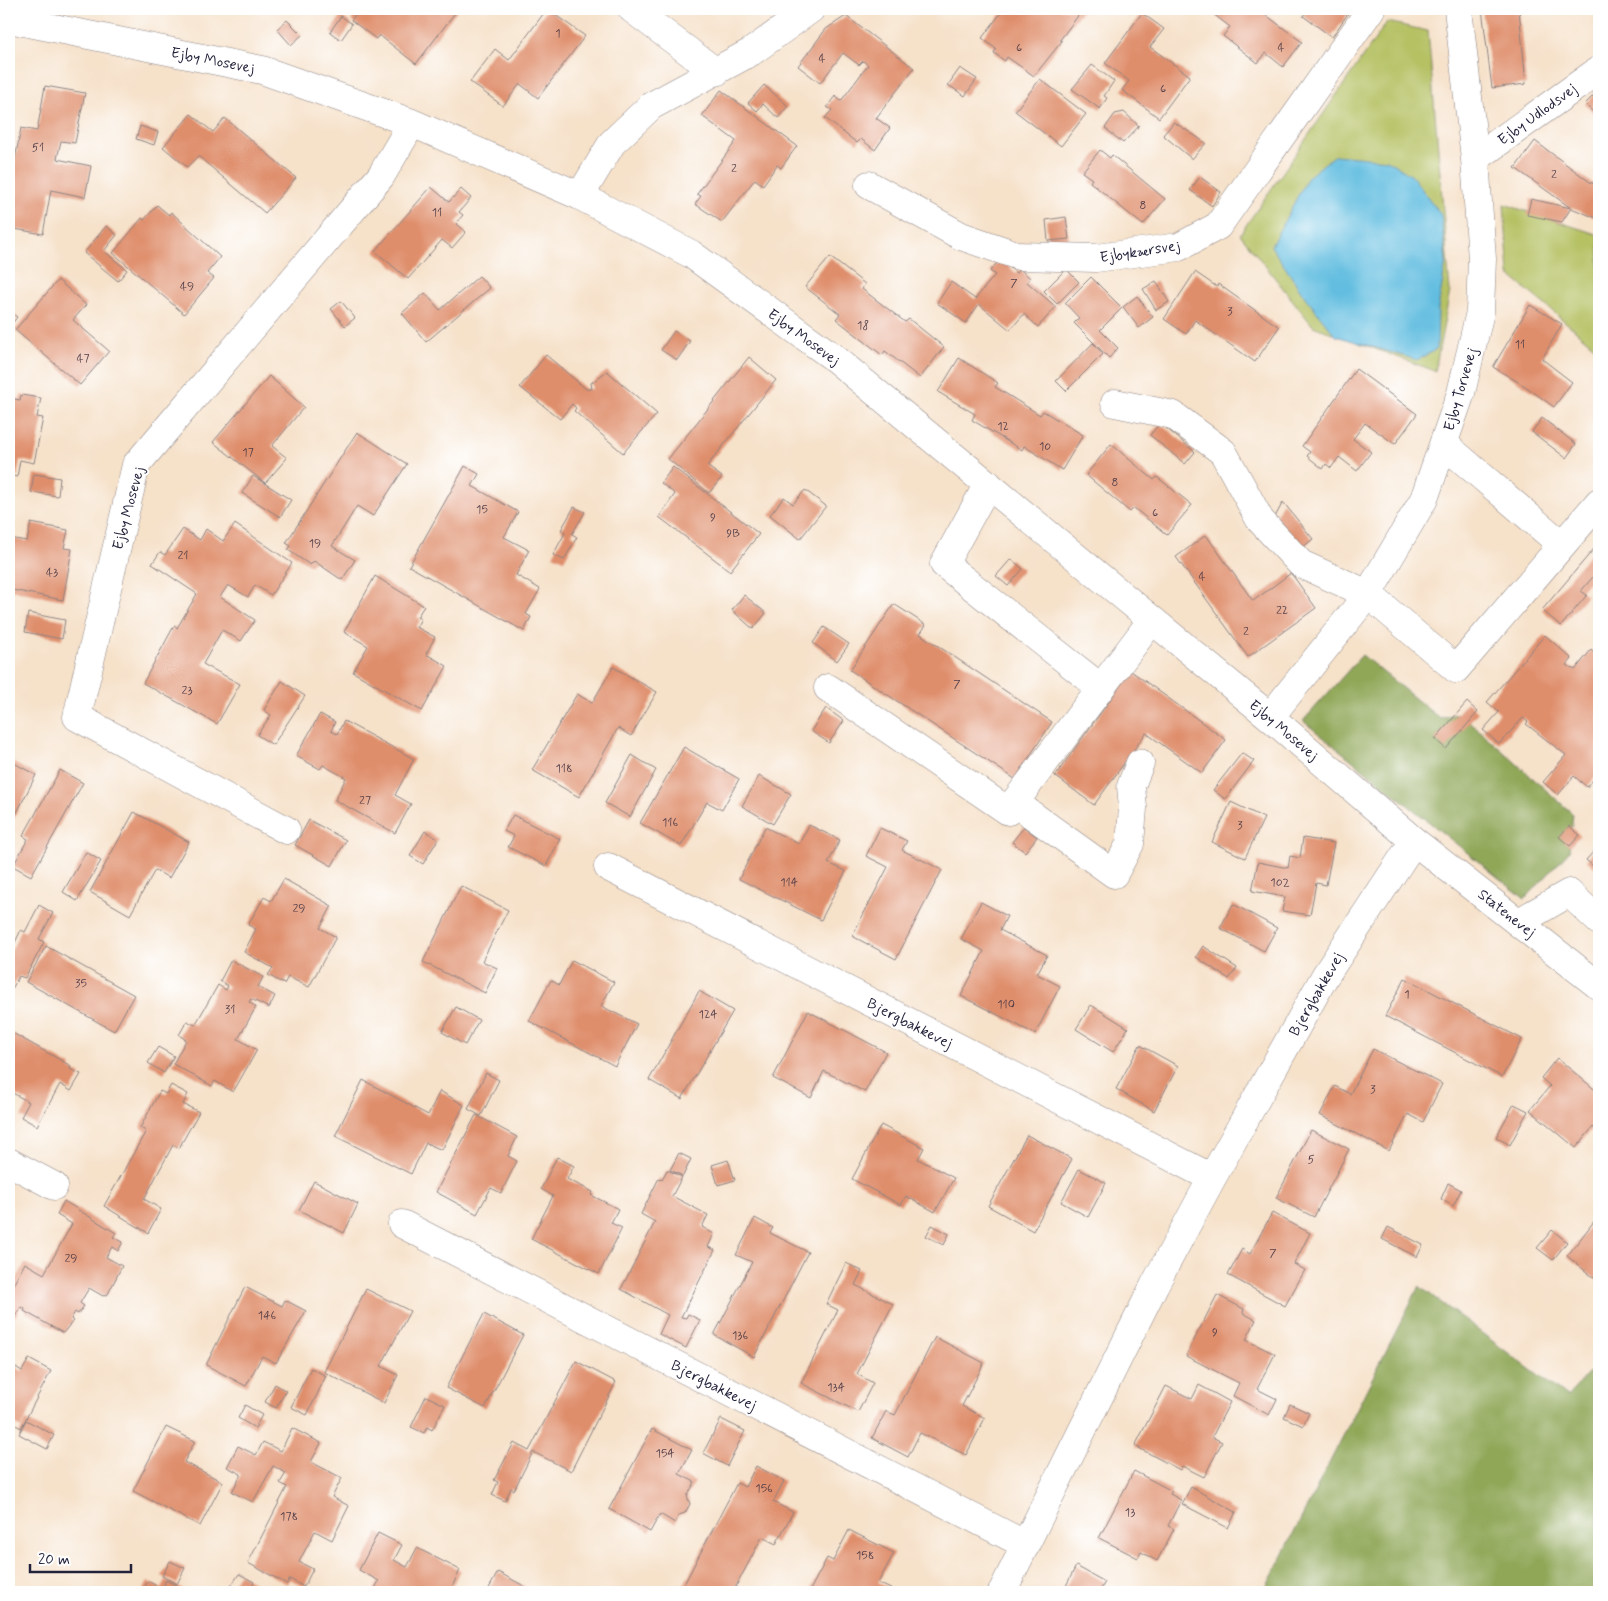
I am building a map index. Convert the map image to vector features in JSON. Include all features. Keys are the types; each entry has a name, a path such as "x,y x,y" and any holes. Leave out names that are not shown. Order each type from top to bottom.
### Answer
{"street":[{"path":"632,9 716,72"},
{"path":"580,196 612,143 651,106 751,52 811,9"},
{"name":"Ejbykærsvej","path":"869,185 961,236 1020,256 1096,258 1179,247 1218,226 1371,9"},
{"name":"Ejby Torvevej","path":"1270,717 1368,594 1424,499 1461,393 1480,312 1482,259 1475,159 1458,9"},
{"name":"Ejby Mosevej","path":"9,19 262,70 412,123 580,196 691,254 833,357 1270,717 1414,841"},
{"name":"Ejby Udlodsvej","path":"1475,159 1599,70"},
{"name":"Ejby Mosevej","path":"286,830 77,718 136,465 381,176 412,123"},
{"path":"1115,403 1173,415 1223,452 1260,520 1301,564 1368,594 1456,669 1599,502"},
{"path":"1444,444 1562,545"},
{"path":"988,484 944,564 1101,688"},
{"path":"1011,807 1152,620"},
{"path":"828,688 1114,874 1130,844 1133,808 1130,786 1140,763"},
{"name":"Statenevej","path":"1414,841 1599,986"},
{"name":"Bjergbakkevej","path":"1002,1592 1155,1284 1212,1178 1325,976 1414,841"},
{"name":"Bjergbakkevej","path":"608,867 1212,1178"},
{"path":"1518,922 1569,893 1599,920"},
{"path":"9,1162 54,1186"},
{"name":"Bjergbakkevej","path":"402,1224 1026,1545"}],"green space":[{"path":"1387,22 1428,31 1450,291 1435,371 1313,326 1240,234"},
{"path":"1504,204 1599,235 1599,350 1509,275"},
{"path":"1362,655 1439,718 1460,713 1573,814 1569,852 1525,899 1303,721"},
{"path":"1419,1286 1567,1397 1599,1362 1599,1592 1264,1592"}],"water":[{"path":"1335,155 1387,160 1412,176 1441,215 1446,261 1438,308 1437,349 1417,360 1336,336 1305,297 1271,246 1308,177"}],"building":[{"path":"360,9 384,9 390,13 393,9 458,9 416,64 379,35 376,39 351,20"},
{"path":"547,9 585,36 538,98 520,84 503,106 470,82 495,49 509,60"},
{"path":"1004,9 1083,9 1060,40 1062,41 1034,76 1007,57 1005,61 994,53 996,49 982,38"},
{"path":"1216,9 1258,9 1302,42 1283,67 1266,53 1258,63 1223,36 1230,27 1212,13"},
{"path":"1308,9 1351,9 1332,37 1303,16"},
{"path":"1482,9 1519,9 1526,84 1492,88"},
{"path":"1142,13 1164,29 1150,47 1190,76 1159,118 1122,90 1129,81 1105,63"},
{"path":"341,16 352,24 341,40 330,32"},
{"path":"846,16 914,68 876,118 890,128 875,150 861,139 857,143 825,118 832,110 827,107 835,96 841,101 868,65 863,61 859,65 843,53 820,83 798,66 826,29"},
{"path":"287,20 302,35 291,45 277,29"},
{"path":"1092,65 1114,81 1104,96 1107,98 1100,109 1072,89"},
{"path":"960,68 977,79 965,96 948,85"},
{"path":"1040,79 1086,114 1061,146 1015,111"},
{"path":"764,85 788,106 778,118 763,104 757,111 748,103"},
{"path":"45,86 85,93 75,143 61,141 57,159 91,166 85,197 51,190 43,234 9,228 9,191 21,128 37,131"},
{"path":"721,90 797,146 781,168 777,165 763,185 755,179 722,222 695,204 701,196 697,194 736,141 702,116"},
{"path":"1599,90 1599,118 1585,104"},
{"path":"1124,112 1139,126 1123,143 1105,128 1115,114"},
{"path":"191,114 213,132 225,118 296,178 265,213 198,156 187,167 163,147"},
{"path":"1174,122 1206,143 1192,159 1163,135"},
{"path":"140,126 158,132 154,145 136,139"},
{"path":"1535,141 1590,182 1599,186 1599,219 1571,208 1515,168"},
{"path":"1100,150 1110,158 1112,155 1165,199 1143,225 1090,182 1092,179 1082,172"},
{"path":"1200,177 1221,192 1212,206 1190,190"},
{"path":"431,187 449,202 461,189 471,198 459,212 463,215 456,223 466,232 452,248 442,240 408,279 375,251"},
{"path":"1531,199 1571,208 1562,222 1527,215"},
{"path":"157,205 169,215 171,212 220,257 207,273 214,278 184,314 113,253 142,218 144,220"},
{"path":"1066,217 1069,239 1048,241 1046,220"},
{"path":"106,226 117,235 104,251 127,270 118,281 84,253"},
{"path":"830,257 865,284 862,289 905,322 909,319 944,347 920,378 885,351 882,355 836,319 840,314 805,287"},
{"path":"1000,259 1016,273 1020,269 1030,278 1027,282 1056,307 1038,327 1024,314 1010,330 979,304 966,323 937,303 951,282 975,299 995,275 990,271"},
{"path":"1066,269 1079,282 1057,304 1044,291"},
{"path":"1195,272 1217,287 1218,284 1279,327 1255,362 1195,320 1186,334 1164,319"},
{"path":"479,276 490,288 426,342 402,313 425,293 440,310"},
{"path":"1091,277 1122,308 1100,330 1118,348 1109,358 1074,323 1079,318 1065,303"},
{"path":"58,280 86,305 73,320 109,351 80,385 15,330"},
{"path":"1156,281 1169,302 1156,310 1143,289"},
{"path":"1137,296 1153,317 1139,328 1123,307"},
{"path":"341,301 355,318 345,326 331,309"},
{"path":"1530,305 1562,324 1542,359 1572,382 1554,407 1525,386 1493,367"},
{"path":"9,311 17,317 9,328"},
{"path":"674,331 690,341 677,360 661,350"},
{"path":"1093,343 1103,354 1066,391 1056,381"},
{"path":"546,355 586,389 592,389 591,383 607,371 657,414 623,453 574,411 576,408 572,404 560,419 520,387"},
{"path":"749,357 776,380 707,466 722,477 709,493 668,459"},
{"path":"959,358 998,383 995,387 1040,415 1043,411 1083,435 1062,470 1024,446 1022,450 972,420 975,414 938,392"},
{"path":"1356,369 1417,414 1395,444 1365,423 1353,439 1371,452 1357,471 1339,457 1331,468 1326,464 1323,469 1307,456 1310,452 1302,446"},
{"path":"269,376 304,407 272,446 287,458 265,483 213,442"},
{"path":"21,395 41,398 37,417 43,418 34,463 20,460 17,477 9,475 9,398 20,400"},
{"path":"1542,418 1576,444 1566,458 1532,432"},
{"path":"1160,423 1195,452 1185,464 1150,435"},
{"path":"357,432 407,464 373,516 357,506 332,546 355,560 342,580 314,561 310,565 288,550 291,546 286,543"},
{"path":"1111,444 1154,480 1157,477 1192,505 1167,535 1134,508 1130,512 1086,475"},
{"path":"465,466 479,474 472,486 518,512 504,537 529,550 516,575 540,589 526,614 531,617 524,631 409,566"},
{"path":"673,467 759,534 730,571 659,517 675,494 661,483"},
{"path":"34,474 60,478 58,496 31,492"},
{"path":"253,476 291,500 280,517 242,493"},
{"path":"805,490 826,506 800,539 770,515 784,497 793,504"},
{"path":"1283,502 1313,539 1298,551 1275,517"},
{"path":"574,507 585,512 572,534 577,537 564,560 553,555 565,533 561,530"},
{"path":"31,523 68,530 64,548 72,549 63,600 12,590 9,603 9,538 27,541"},
{"path":"235,524 292,563 271,595 255,585 248,597 228,585 220,597 255,620 241,641 222,630 203,664 240,684 217,724 143,683 174,626 177,628 197,594 152,564 160,552 165,555 183,529 200,540 206,529 223,541"},
{"path":"1206,535 1253,601 1291,573 1316,608 1248,657 1176,557"},
{"path":"1599,543 1599,570 1581,591 1587,595 1561,626 1542,610"},
{"path":"1011,559 1023,569 1008,586 996,576"},
{"path":"375,576 424,606 417,617 421,619 416,627 435,637 426,654 447,666 422,711 353,672 368,646 344,632"},
{"path":"744,595 766,613 753,629 732,610"},
{"path":"894,604 926,625 920,634 1052,722 1015,779 850,670"},
{"path":"28,613 65,620 62,639 25,632"},
{"path":"824,627 849,644 837,661 813,643"},
{"path":"1545,635 1572,659 1567,665 1575,670 1591,650 1599,657 1599,773 1587,787 1574,776 1558,795 1543,782 1566,755 1526,724 1528,722 1523,718 1499,744 1483,730 1499,712 1487,702"},
{"path":"613,667 657,692 631,736 618,728 579,797 532,770 577,694 592,703"},
{"path":"1131,671 1226,740 1202,773 1146,733 1094,805 1055,776"},
{"path":"282,681 305,696 273,745 257,735 271,715 264,710"},
{"path":"1467,702 1478,712 1446,749 1435,739"},
{"path":"826,708 844,721 829,743 811,731"},
{"path":"320,714 335,722 331,731 337,734 344,721 414,759 395,795 411,804 395,833 335,800 346,778 323,765 320,769 296,756"},
{"path":"684,747 739,779 722,810 707,802 681,846 640,823"},
{"path":"1242,753 1254,761 1225,799 1213,790"},
{"path":"632,755 656,770 630,817 605,803"},
{"path":"12,762 36,775 9,828 9,768"},
{"path":"60,770 83,783 31,876 13,866 28,839 23,836"},
{"path":"759,776 791,794 773,824 742,806"},
{"path":"1231,802 1264,818 1245,858 1212,842"},
{"path":"134,812 189,842 169,878 155,870 130,915 90,892"},
{"path":"513,815 560,839 546,866 508,847 514,836 504,831"},
{"path":"309,820 346,840 332,866 295,845"},
{"path":"809,825 840,840 828,863 846,871 821,920 739,879 765,827 799,844"},
{"path":"1569,826 1580,835 1570,846 1559,837"},
{"path":"1024,827 1037,837 1025,852 1012,842"},
{"path":"880,828 907,841 902,850 942,870 896,959 852,936 888,867 866,856"},
{"path":"425,831 438,839 423,864 410,856"},
{"path":"1303,838 1334,843 1326,885 1316,883 1310,915 1282,911 1285,897 1252,891 1258,862 1288,868 1290,856 1300,858"},
{"path":"1596,849 1599,852 1599,871 1586,860"},
{"path":"86,852 101,861 77,901 63,892"},
{"path":"284,879 332,906 320,928 336,937 309,987 288,977 284,984 268,975 273,968 244,952 256,929 248,925 264,897 271,901"},
{"path":"461,886 508,910 482,961 497,968 485,993 423,962"},
{"path":"981,902 1007,916 1000,930 1047,955 1037,974 1060,986 1035,1034 961,996 984,951 961,939"},
{"path":"1233,904 1277,928 1264,951 1220,928"},
{"path":"39,905 53,913 39,939 44,942 25,978 19,976 12,989 9,987 9,955 21,930 25,932"},
{"path":"46,946 134,995 114,1031 26,982"},
{"path":"1203,946 1237,968 1229,979 1196,957"},
{"path":"231,960 263,977 258,987 275,996 269,1008 251,999 249,1002 256,1007 238,1039 257,1050 233,1092 215,1081 212,1086 173,1064 186,1040 179,1035 187,1021 195,1025 218,985 226,990 228,986 220,981"},
{"path":"572,960 614,982 601,1006 637,1024 615,1066 529,1021 551,980 559,985"},
{"path":"1405,978 1522,1039 1502,1077 1385,1016"},
{"path":"699,991 733,1011 682,1099 649,1080"},
{"path":"1091,1005 1128,1028 1113,1052 1076,1029"},
{"path":"456,1007 479,1020 465,1045 442,1032"},
{"path":"808,1011 886,1052 865,1092 824,1071 811,1098 773,1078"},
{"path":"9,1031 71,1066 70,1069 81,1074 71,1091 60,1084 37,1126 21,1117 29,1102 9,1091"},
{"path":"1140,1045 1178,1066 1154,1111 1116,1089"},
{"path":"158,1047 174,1056 164,1073 148,1063"},
{"path":"1373,1049 1442,1084 1423,1122 1408,1114 1389,1151 1320,1115 1335,1086 1350,1094"},
{"path":"1557,1058 1599,1093 1599,1133 1593,1127 1576,1148 1530,1110 1550,1086 1541,1078"},
{"path":"486,1073 499,1080 481,1116 468,1109"},
{"path":"363,1080 428,1115 440,1091 464,1105 442,1150 426,1143 411,1174 335,1136"},
{"path":"171,1085 188,1094 183,1104 199,1112 179,1148 173,1145 144,1199 161,1209 148,1233 104,1206 146,1131 140,1128 160,1091 166,1094"},
{"path":"1514,1104 1528,1111 1510,1145 1496,1137"},
{"path":"476,1115 517,1137 508,1156 517,1161 501,1193 491,1188 477,1214 436,1192"},
{"path":"881,1125 924,1148 918,1159 954,1178 935,1212 906,1196 901,1205 852,1179"},
{"path":"1311,1130 1349,1149 1314,1217 1276,1198"},
{"path":"1027,1135 1072,1159 1033,1231 988,1206"},
{"path":"679,1153 691,1159 683,1176 670,1170"},
{"path":"557,1157 574,1166 567,1179 593,1192 591,1195 618,1209 611,1223 622,1228 599,1274 531,1239 553,1196 541,1189"},
{"path":"728,1160 735,1180 718,1185 712,1165"},
{"path":"1079,1169 1106,1183 1088,1217 1061,1202"},
{"path":"667,1170 682,1177 672,1196 708,1215 702,1227 714,1234 708,1247 715,1250 681,1317 686,1318 688,1314 700,1320 686,1348 659,1334 668,1315 621,1289 655,1222 641,1214 659,1178 662,1179"},
{"path":"314,1181 358,1204 344,1233 299,1210"},
{"path":"1448,1183 1461,1190 1453,1206 1441,1199"},
{"path":"64,1201 116,1233 113,1237 123,1242 118,1251 112,1247 106,1257 122,1266 108,1294 103,1296 89,1288 80,1303 84,1306 78,1314 75,1312 71,1319 73,1321 63,1333 24,1311 25,1309 21,1307 12,1322 9,1320 9,1293 25,1263 44,1274 72,1224 57,1215"},
{"path":"1272,1213 1310,1233 1294,1264 1305,1270 1285,1306 1228,1275 1242,1249 1250,1254"},
{"path":"1599,1215 1599,1282 1567,1256"},
{"path":"755,1218 773,1228 770,1233 808,1252 754,1357 714,1335 752,1262 736,1255"},
{"path":"932,1225 949,1234 944,1245 926,1236"},
{"path":"1388,1227 1423,1245 1417,1257 1382,1239"},
{"path":"1552,1230 1567,1242 1553,1260 1537,1248"},
{"path":"846,1263 862,1271 855,1285 893,1304 857,1374 873,1383 858,1412 801,1383 838,1310 826,1304"},
{"path":"245,1287 282,1306 285,1300 306,1311 276,1363 262,1356 246,1386 206,1365"},
{"path":"366,1289 410,1311 381,1366 398,1375 384,1403 324,1372"},
{"path":"1217,1295 1244,1309 1243,1313 1256,1320 1246,1340 1275,1354 1257,1389 1277,1399 1269,1415 1233,1396 1239,1383 1186,1356"},
{"path":"484,1314 523,1335 485,1408 446,1388"},
{"path":"935,1337 984,1363 962,1406 985,1418 966,1455 920,1433 908,1457 872,1438 886,1411 895,1415"},
{"path":"29,1359 51,1371 21,1428 9,1421 9,1363 22,1371"},
{"path":"576,1361 616,1382 571,1471 533,1452 514,1490 511,1488 505,1501 492,1495 498,1482 494,1480 514,1443 529,1451"},
{"path":"311,1368 326,1376 307,1415 291,1407"},
{"path":"275,1384 286,1391 276,1408 265,1402"},
{"path":"1199,1385 1230,1402 1212,1437 1222,1442 1204,1477 1182,1466 1180,1470 1135,1446 1166,1386 1192,1399"},
{"path":"426,1396 445,1405 432,1430 427,1427 424,1433 411,1427"},
{"path":"1290,1404 1309,1413 1303,1426 1284,1417"},
{"path":"245,1405 262,1415 255,1428 238,1418"},
{"path":"721,1419 745,1431 727,1466 703,1453"},
{"path":"26,1420 54,1435 47,1449 19,1434"},
{"path":"166,1427 195,1441 184,1462 223,1482 200,1526 133,1491"},
{"path":"292,1428 321,1443 311,1462 342,1478 332,1497 349,1506 332,1540 315,1531 299,1562 313,1569 304,1587 290,1579 287,1584 248,1563 287,1487 280,1483 286,1473 273,1466 253,1502 232,1492 241,1474 227,1467 238,1446 256,1455 263,1442 281,1451"},
{"path":"652,1429 692,1450 679,1474 695,1482 687,1496 690,1504 685,1513 679,1515 675,1523 660,1514 650,1532 609,1509"},
{"path":"756,1466 784,1481 773,1502 793,1512 776,1544 762,1537 733,1592 686,1592 681,1590 737,1483 745,1487"},
{"path":"1134,1471 1172,1491 1170,1494 1181,1500 1168,1526 1174,1529 1157,1561 1141,1552 1138,1558 1099,1538"},
{"path":"1191,1487 1236,1512 1228,1528 1182,1504"},
{"path":"849,1530 894,1553 878,1583 897,1592 809,1592 827,1558 833,1561"},
{"path":"378,1533 402,1545 394,1560 407,1567 417,1548 460,1570 451,1589 457,1592 373,1592 379,1581 359,1570"},
{"path":"170,1561 185,1568 177,1584 162,1576"},
{"path":"1076,1566 1105,1582 1099,1592 1063,1592"},
{"path":"498,1572 526,1587 524,1592 487,1592"},
{"path":"239,1574 254,1582 248,1592 227,1592"},
{"path":"166,1580 183,1589 182,1592 142,1592 148,1581 162,1589"}]}
